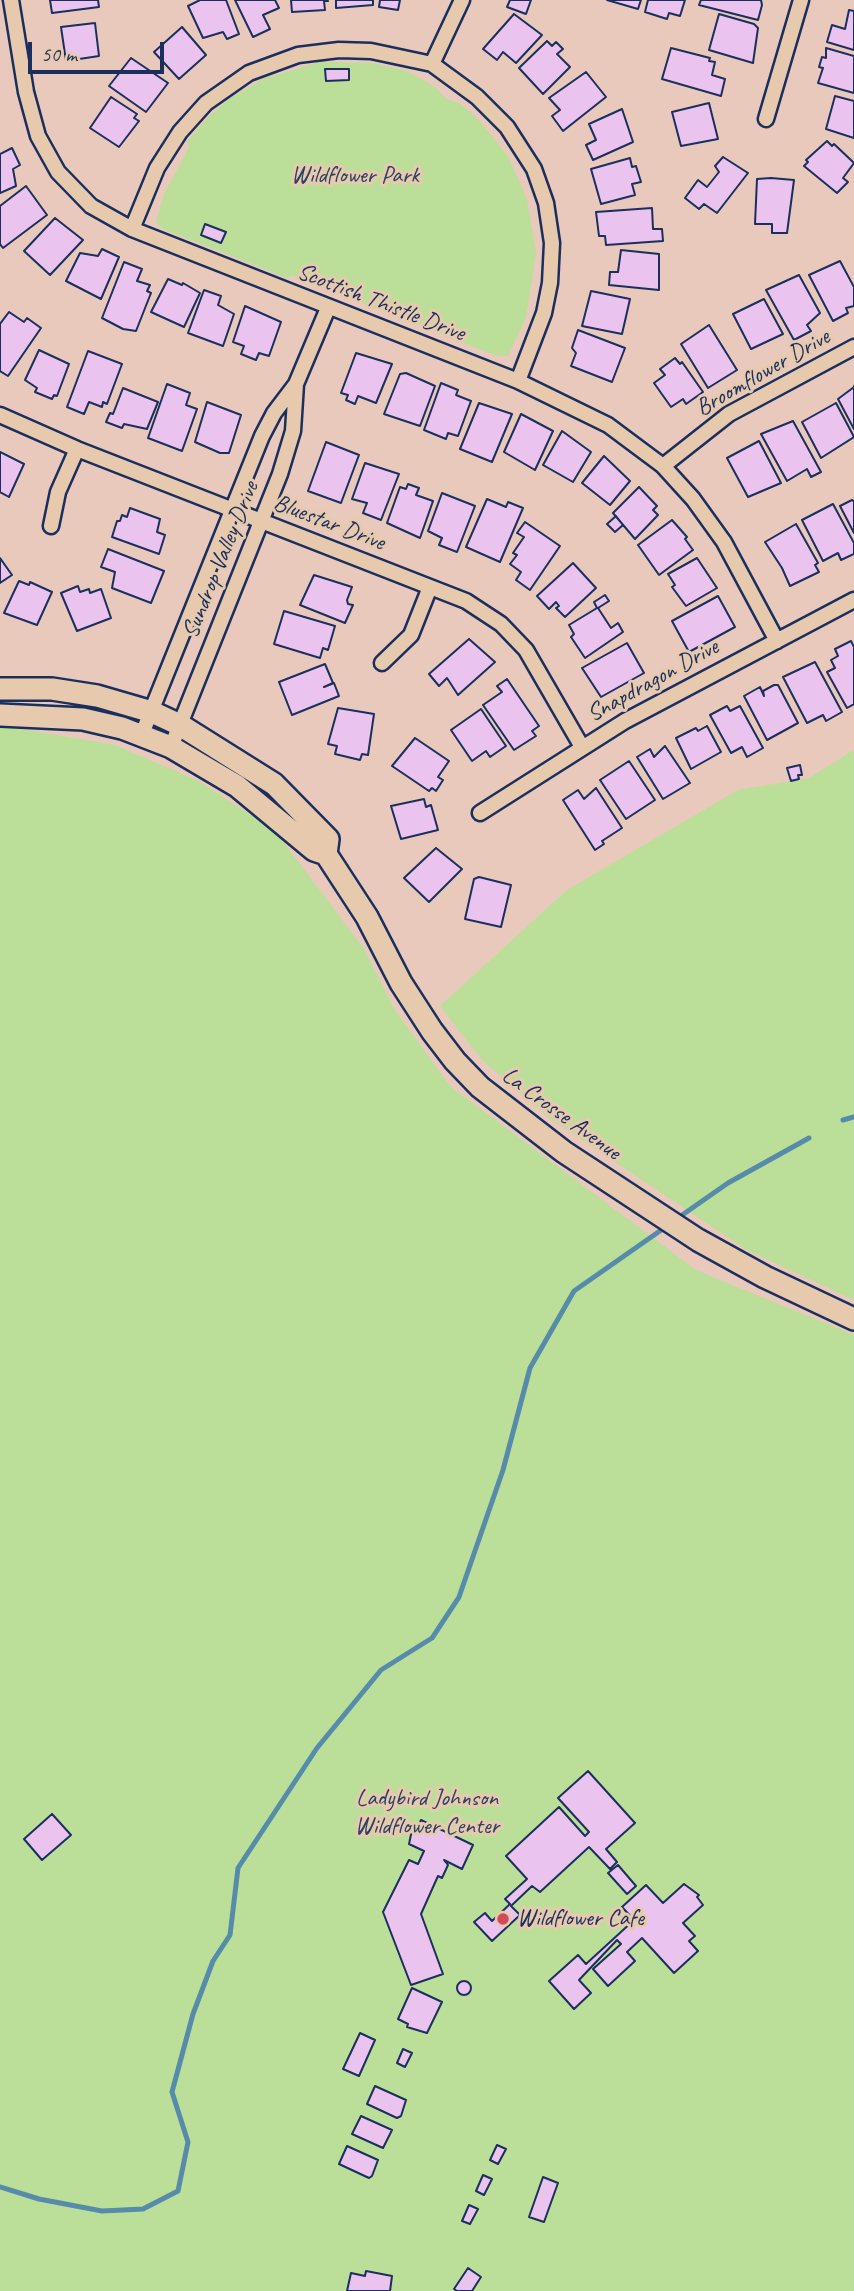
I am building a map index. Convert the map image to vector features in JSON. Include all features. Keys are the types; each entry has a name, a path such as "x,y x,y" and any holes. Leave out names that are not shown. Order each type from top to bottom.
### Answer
{"street":[{"name":"Scottish Thistle Drive","path":"11,0 26,92 46,155 74,191 106,216 132,229 517,381 608,425 663,466 724,542 776,641"},
{"path":"432,64 462,0"},
{"path":"766,119 801,0"},
{"path":"132,229 157,168 180,132 206,103 249,73 298,55 339,50 371,51 432,64 477,97 512,133 534,169 546,203 552,243 550,283 544,313 517,381"},
{"name":"Sundrop Valley Drive","path":"142,734 274,413 296,384 328,308"},
{"name":"Broomflower Drive","path":"663,466 729,414 854,347"},
{"name":"Sundrop Valley Drive","path":"171,747 262,522 293,431 296,384"},
{"name":"Bluestar Drive","path":"0,415 77,449 466,601 501,624 516,639 534,663 582,747"},
{"path":"51,526 58,492 77,449"},
{"path":"382,663 411,635 430,587"},
{"name":"Snapdragon Drive","path":"480,813 582,747 854,600"},
{"name":"La Crosse Avenue","path":"0,689 52,690 97,696 152,712 180,725 274,783 328,839 326,854"},
{"name":"La Crosse Avenue","path":"0,715 31,714 83,719 142,734 171,747 237,786 314,850 326,854 366,916 401,983 454,1061 518,1118 698,1240 765,1278 854,1320"}],"green space":[{"name":"Wildflower Park","path":"319,62 372,63 407,71 434,86 447,99 461,104 479,120 508,156 527,199 536,253 526,318 508,356 494,355 293,276 287,278 161,228 156,222 164,194 189,147 187,142 207,118 229,99 263,79"},
{"name":"Ladybird Johnson Wildflower Center","path":"4,726 115,745 199,781 276,832 364,949 395,1010 450,1086 696,1270 854,1335 854,2291 0,2291 0,728"},
{"path":"854,750 854,1300 747,1250 549,1118 482,1060 440,1006 567,890 738,790 809,778"}],"building":[{"path":"50,0 98,0 99,7 52,13"},
{"path":"200,0 226,0 239,34 227,39 223,32 203,38 188,6"},
{"path":"235,0 275,0 279,8 263,15 270,29 253,37"},
{"path":"291,0 328,1 324,1 325,10 292,12"},
{"path":"336,0 373,0 373,5 336,8"},
{"path":"380,0 400,0 398,10 379,7"},
{"path":"510,0 531,0 526,14 507,7"},
{"path":"607,0 641,0 638,9"},
{"path":"648,0 685,0 680,16 669,13 667,19 645,12"},
{"path":"701,0 761,0 762,5 758,20 699,5"},
{"path":"849,10 854,11 854,50 827,42 832,25 845,29"},
{"path":"514,14 542,35 516,63 503,52 497,60 483,49"},
{"path":"719,14 754,24 758,28 753,63 709,50"},
{"path":"95,23 99,56 66,61 61,27"},
{"path":"182,27 206,55 179,79 154,52"},
{"path":"547,41 552,46 556,42 563,49 557,54 570,67 543,94 519,68"},
{"path":"671,48 710,58 709,61 715,62 712,75 725,79 721,96 662,79"},
{"path":"826,48 854,56 854,93 818,83 823,68 819,67 822,57 826,58"},
{"path":"131,58 168,83 146,112 109,86"},
{"path":"325,69 349,69 349,80 326,81"},
{"path":"586,72 606,97 563,131 552,116 560,110 549,98"},
{"path":"835,96 854,101 854,138 826,129"},
{"path":"111,97 137,114 134,118 139,121 119,147 90,128"},
{"path":"709,103 718,139 681,146 672,112"},
{"path":"622,109 633,142 593,160 586,145 596,140 589,124"},
{"path":"827,141 854,163 843,178 848,182 837,193 804,166 808,162 806,160"},
{"path":"12,148 20,165 13,169 16,186 0,193 0,154"},
{"path":"723,157 748,173 717,213 704,204 699,209 685,198 698,180 707,187 719,172 715,166"},
{"path":"630,158 632,167 636,166 641,182 632,184 635,195 601,204 591,169"},
{"path":"757,179 794,180 787,233 772,233 772,224 755,224"},
{"path":"26,186 47,215 3,248 0,244 0,206"},
{"path":"652,208 653,229 662,229 663,241 606,245 605,236 599,236 596,212"},
{"path":"55,218 83,240 50,275 24,251"},
{"path":"205,224 226,232 221,243 201,235"},
{"path":"102,249 119,257 101,299 66,281 80,253 98,256"},
{"path":"621,250 659,254 659,290 609,285 610,272 618,272"},
{"path":"840,261 854,287 854,306 846,308 848,313 833,321 809,275"},
{"path":"124,262 142,269 137,281 150,285 147,291 151,293 136,331 123,329 102,318"},
{"path":"799,275 820,313 807,325 811,331 794,340 766,290"},
{"path":"168,279 182,285 183,283 200,293 184,327 151,312"},
{"path":"204,290 221,296 218,305 234,314 223,346 188,333"},
{"path":"591,291 630,299 622,334 582,326"},
{"path":"764,299 783,334 751,349 733,314"},
{"path":"245,306 281,322 269,356 259,353 256,360 241,354 244,346 233,342"},
{"path":"9,312 24,322 27,318 41,328 8,376 0,371 0,324"},
{"path":"709,325 737,370 708,388 681,344"},
{"path":"578,330 625,348 612,382 571,366 576,353 572,348"},
{"path":"39,350 69,364 57,396 54,395 52,399 35,392 37,388 25,380"},
{"path":"88,351 122,364 107,404 103,402 102,407 89,402 84,414 67,407"},
{"path":"356,353 392,364 376,403 358,396 355,404 346,400 348,395 341,393"},
{"path":"675,358 680,364 682,362 703,392 686,404 683,399 671,407 654,383 665,375 660,369"},
{"path":"406,373 435,386 420,426 384,414 400,374"},
{"path":"441,383 458,390 456,395 471,401 458,436 448,433 446,439 424,430"},
{"path":"167,384 190,393 186,405 197,409 182,451 148,438"},
{"path":"854,387 854,429 838,399"},
{"path":"123,388 158,402 147,429 124,424 122,428 106,422 110,413 113,414"},
{"path":"207,402 241,415 229,453 220,453 195,442"},
{"path":"479,403 512,414 492,462 460,449"},
{"path":"836,403 854,437 821,458 802,422"},
{"path":"521,414 553,431 535,470 504,452"},
{"path":"793,421 821,472 811,477 807,469 787,481 761,434"},
{"path":"562,431 591,452 573,482 543,465"},
{"path":"759,441 781,483 748,497 727,458"},
{"path":"326,442 359,455 341,503 308,491"},
{"path":"0,452 24,464 9,497 0,492"},
{"path":"604,456 630,481 610,505 582,483"},
{"path":"365,463 399,474 381,520 363,513 367,503 352,499"},
{"path":"408,484 419,488 416,495 433,501 420,538 387,523 400,487 406,489"},
{"path":"639,487 657,506 653,510 658,515 635,539 613,513"},
{"path":"442,493 475,506 457,552 439,545 442,538 428,531"},
{"path":"487,499 506,507 508,502 523,508 500,562 466,547"},
{"path":"854,501 854,533 840,506"},
{"path":"833,504 854,543 854,554 841,560 838,553 823,561 802,520"},
{"path":"130,508 160,519 157,532 165,535 159,554 112,537 117,521 120,521 122,515 127,517"},
{"path":"616,516 623,525 615,532 607,524"},
{"path":"672,520 687,537 685,539 693,550 659,575 638,545"},
{"path":"525,522 560,546 530,590 516,580 521,572 510,564 517,555 513,553 524,537 517,533"},
{"path":"796,524 818,563 815,565 819,572 790,586 765,542"},
{"path":"108,549 164,571 151,603 112,588 115,572 101,567"},
{"path":"0,558 12,575 0,583"},
{"path":"697,558 717,588 686,606 672,587 675,585 668,574"},
{"path":"573,563 596,588 565,617 556,608 559,606 556,602 549,609 537,596"},
{"path":"314,575 352,587 347,600 348,604 353,605 345,623 300,605"},
{"path":"19,581 29,585 30,582 52,592 37,625 4,613"},
{"path":"78,586 80,592 89,589 90,593 101,589 111,618 77,631 61,593"},
{"path":"605,595 609,601 598,608 611,628 618,623 623,632 585,658 571,637 574,634 569,625 597,608 594,602"},
{"path":"718,596 735,627 689,652 672,621"},
{"path":"284,611 335,626 328,650 323,648 320,658 274,644"},
{"path":"469,639 495,662 458,695 447,678 439,686 429,674"},
{"path":"851,641 854,647 854,704 847,708 827,672 835,668 831,660 838,656 835,649"},
{"path":"627,643 644,673 601,697 582,668"},
{"path":"815,662 842,712 826,721 823,715 807,723 783,677"},
{"path":"325,664 333,683 324,687 334,683 339,696 292,715 279,682"},
{"path":"507,679 539,726 532,731 536,736 514,750 483,705 502,692 497,686"},
{"path":"778,685 798,723 767,740 744,696 760,687 764,696 763,691"},
{"path":"727,706 730,711 740,706 763,748 747,757 742,747 731,753 710,715"},
{"path":"338,708 374,714 368,755 362,754 360,760 335,754 337,746 328,744"},
{"path":"481,709 506,746 490,757 486,751 472,761 451,730"},
{"path":"707,726 721,752 691,769 676,738 696,728 698,731"},
{"path":"415,738 449,761 438,777 443,780 436,791 432,788 429,791 392,766"},
{"path":"665,746 690,783 663,799 637,757 650,749 654,757"},
{"path":"629,761 655,800 626,819 600,780"},
{"path":"800,765 802,775 791,781 787,768"},
{"path":"596,788 622,828 602,841 604,844 595,850 563,800 578,790 584,799"},
{"path":"424,799 426,807 431,805 438,830 401,839 391,806"},
{"path":"436,848 462,869 429,902 404,878"},
{"path":"479,877 511,885 501,927 465,919 474,879"},
{"path":"588,1771 635,1823 606,1849 617,1862 610,1869 589,1847 540,1892 532,1886 511,1906 520,1915 492,1941 474,1922 485,1913 492,1921 510,1904 505,1899 527,1879 506,1856 559,1807 585,1836 589,1832 558,1798"},
{"path":"52,1814 71,1835 42,1860 24,1839"},
{"path":"421,1820 473,1845 462,1869 444,1860 448,1865 442,1878 438,1876 421,1914 443,1974 411,1985 383,1912 409,1860 418,1864 424,1851 409,1844 412,1830 418,1827"},
{"path":"618,1865 636,1886 627,1894 608,1873"},
{"path":"684,1884 699,1895 697,1897 703,1905 683,1923 695,1936 689,1941 698,1951 674,1973 642,1938 627,1952 635,1961 608,1986 593,1969 621,1944 617,1940 579,1980 591,1993 574,2009 549,1981 578,1955 586,1964 634,1920 622,1907 646,1885 663,1903"},
{"path":"464,1981 469,1983 469,1993 464,1995 459,1993 457,1988 459,1983"},
{"path":"412,1988 442,2002 427,2033 407,2027 408,2024 398,2019"},
{"path":"360,2033 375,2040 359,2076 343,2069"},
{"path":"403,2049 412,2053 405,2067 397,2063"},
{"path":"375,2086 406,2100 401,2116 397,2118 367,2104"},
{"path":"361,2116 392,2130 383,2148 352,2134"},
{"path":"497,2145 506,2149 498,2164 490,2160"},
{"path":"347,2146 378,2160 372,2176 369,2178 339,2164"},
{"path":"483,2175 492,2179 484,2195 476,2191"},
{"path":"543,2177 558,2183 544,2222 529,2217"},
{"path":"469,2205 478,2209 470,2224 462,2221"},
{"path":"468,2268 481,2277 472,2291 457,2291 454,2289"},
{"path":"366,2271 392,2276 390,2291 347,2291 351,2273 365,2276"}],"waterway":[{"path":"843,1120 854,1117"},
{"path":"675,1220 728,1183 809,1138"},
{"path":"0,2187 39,2199 102,2211 143,2209 178,2191 188,2142 172,2092 193,2014 213,1961 230,1935 238,1868 317,1748 381,1670 432,1638 459,1597 503,1470 530,1368 574,1291 667,1226"}],"place":[{"name":"Wildflower Cafe","path":"503,1919"}]}
